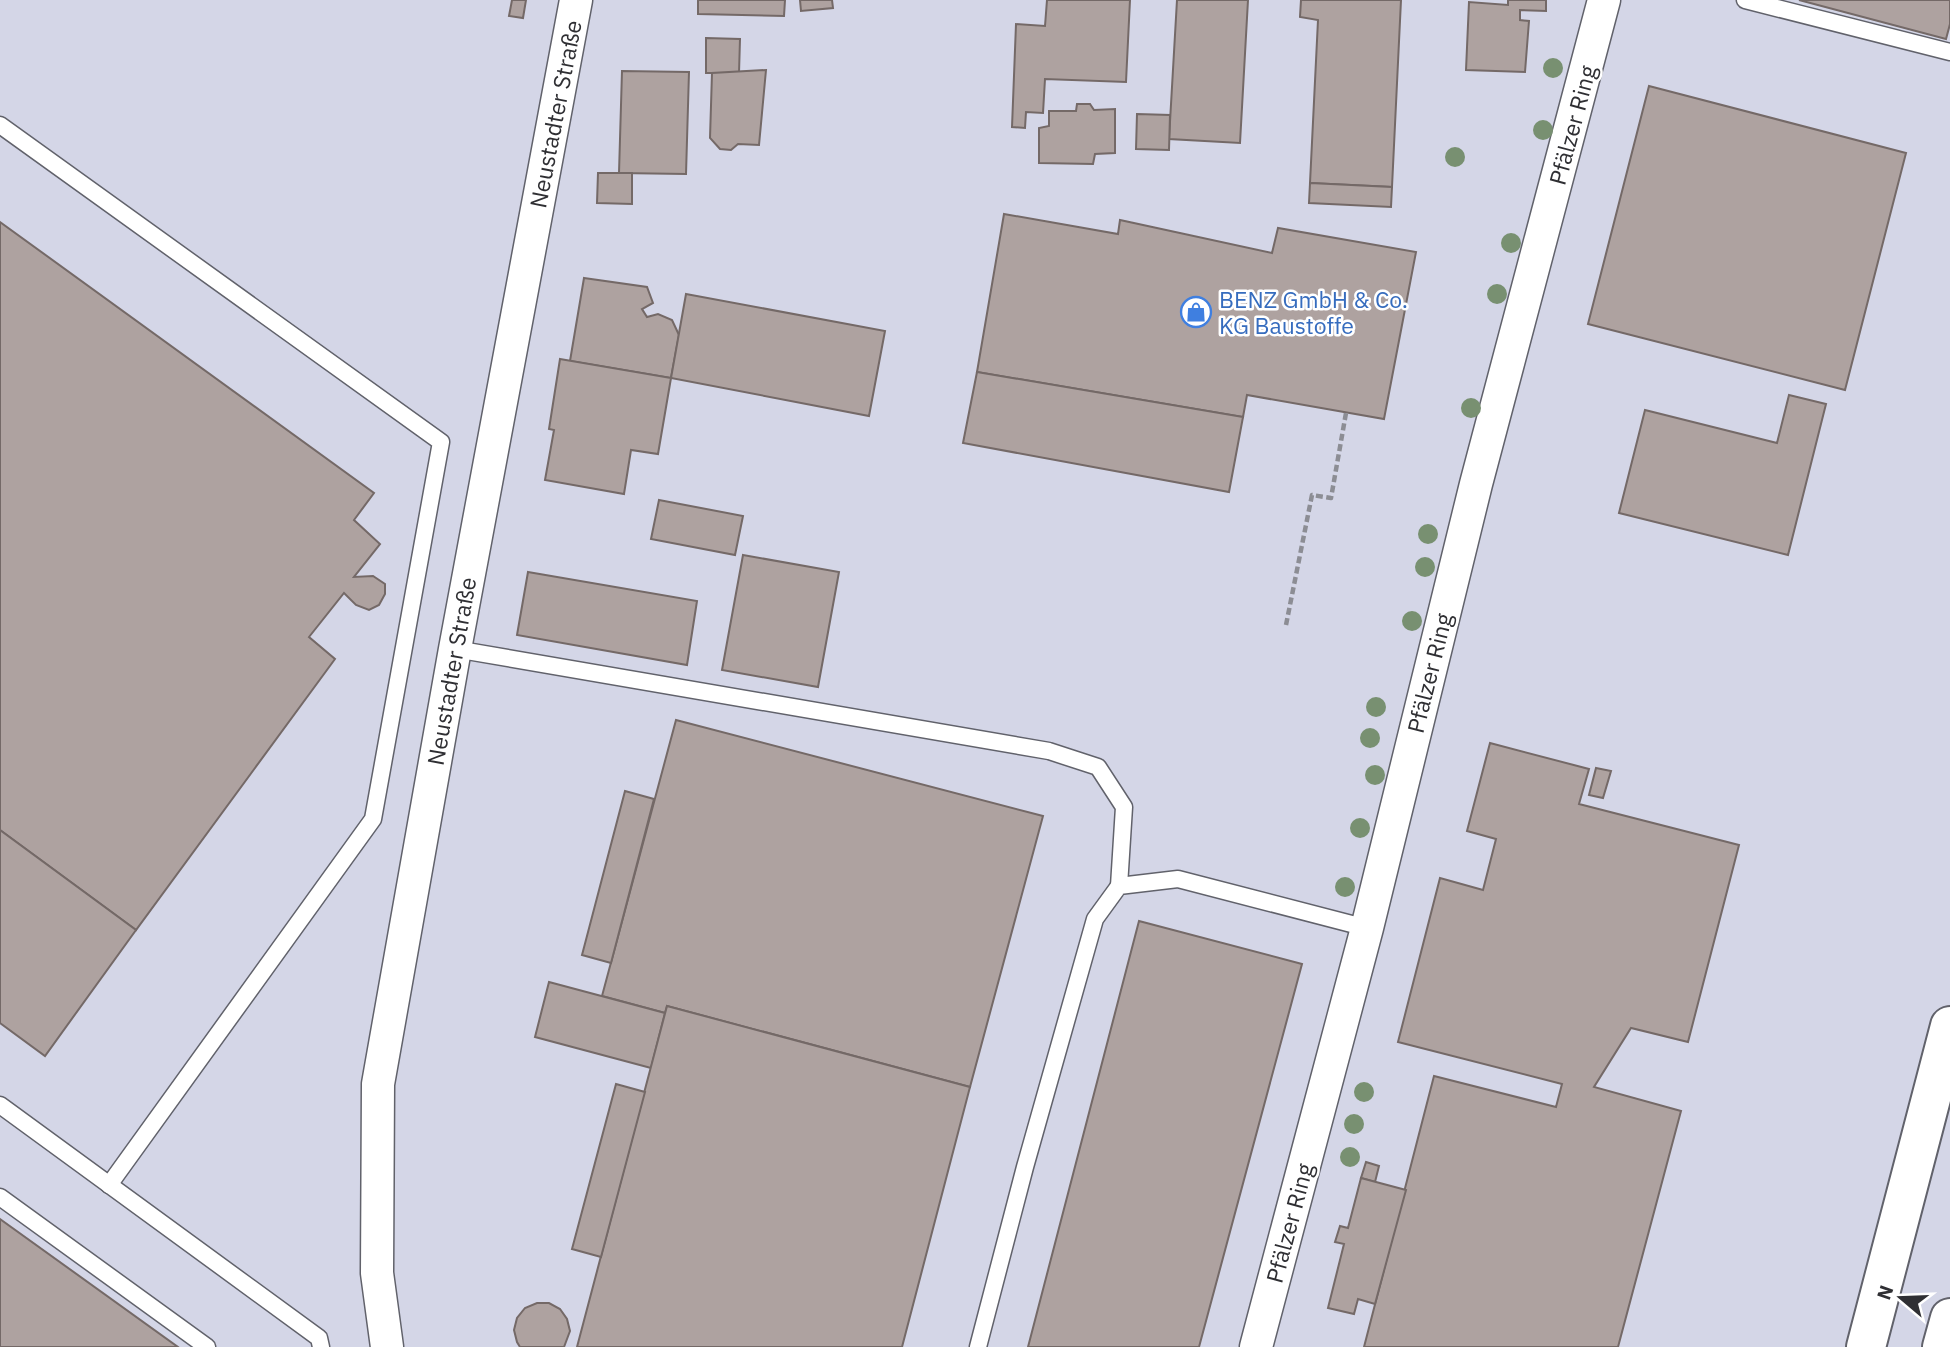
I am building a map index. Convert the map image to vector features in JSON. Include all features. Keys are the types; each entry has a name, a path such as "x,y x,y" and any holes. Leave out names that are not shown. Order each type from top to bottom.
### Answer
{"highway":[{"path":"1866,1347 1950,1026"},
{"path":"1942,1347 1950,1318"}],"street":[{"name":"Neustadter Straße","path":"387,1347 377,1273 378,1084 455,649 576,0"},
{"name":"Pfälzer Ring","path":"1256,1347 1367,928 1476,484 1604,0"}],"lane":[{"path":"1745,0 1950,52"},
{"path":"0,125 441,442 373,819 109,1185"},
{"path":"455,649 1049,751 1098,767 1124,807 1119,886 1095,919 1025,1167 978,1347"},
{"path":"1119,886 1178,879 1367,928"},
{"path":"0,1105 320,1338 321,1347"},
{"path":"0,1197 206,1347"}],"path":[{"path":"1286,625 1312,495 1331,498 1346,413"}],"shaded area":[{"path":"0,0 1950,0 1950,1347 0,1347"}],"building":[{"path":"512,0 526,0 523,18 509,16"},
{"path":"698,0 785,0 784,16 698,14"},
{"path":"800,0 832,0 833,8 801,11"},
{"path":"1047,0 1130,0 1126,82 1045,79 1043,113 1026,112 1025,128 1012,127 1016,24 1045,26"},
{"path":"1177,0 1248,0 1240,143 1169,139"},
{"path":"1301,0 1401,0 1392,187 1310,183 1318,20 1300,17"},
{"path":"1508,0 1546,0 1546,11 1520,10 1520,20 1529,21 1525,72 1466,70 1469,2 1508,5"},
{"path":"1799,0 1950,0 1950,24 1946,39"},
{"path":"706,38 740,39 739,73 706,73"},
{"path":"766,70 759,145 738,144 731,150 720,149 710,138 712,73"},
{"path":"622,71 689,72 686,174 619,173"},
{"path":"1649,86 1906,153 1845,390 1588,324"},
{"path":"1077,104 1090,104 1094,110 1115,109 1115,153 1095,154 1093,164 1039,163 1039,128 1049,126 1049,111 1076,111"},
{"path":"1137,114 1170,115 1169,150 1136,149"},
{"path":"598,173 632,173 632,204 597,203"},
{"path":"1310,183 1392,187 1391,207 1309,203"},
{"name":"BENZ GmbH & Co. KG Baustoffe","path":"1004,214 1118,234 1120,220 1272,253 1278,228 1416,252 1384,419 1247,395 1243,417 977,372"},
{"path":"0,222 374,493 354,520 380,544 354,577 373,576 385,584 385,594 379,605 369,610 356,605 344,593 309,637 335,659 136,930 0,830"},
{"path":"584,278 647,287 653,303 642,309 647,317 658,314 672,320 679,335 671,378 570,361"},
{"path":"686,294 885,331 869,416 671,378"},
{"path":"560,359 671,378 658,454 631,450 624,494 545,480 554,430 549,429"},
{"path":"977,372 1243,417 1229,492 963,443"},
{"path":"1789,395 1826,404 1788,555 1619,513 1645,410 1777,443"},
{"path":"659,500 743,516 735,555 651,539"},
{"path":"743,555 839,572 818,687 722,670"},
{"path":"528,572 697,601 687,665 517,635"},
{"path":"676,720 1043,816 970,1087 667,1006 665,1013 602,996"},
{"path":"1490,743 1589,769 1579,804 1739,845 1688,1042 1631,1028 1594,1087 1681,1111 1618,1347 1364,1347 1434,1076 1556,1107 1562,1084 1398,1042 1440,878 1483,890 1496,839 1467,831"},
{"path":"1596,768 1611,771 1603,798 1589,795"},
{"path":"625,791 654,799 611,963 582,955"},
{"path":"0,830 136,930 45,1056 0,1023"},
{"path":"1139,921 1302,964 1199,1347 1028,1347"},
{"path":"549,982 665,1013 651,1068 535,1037"},
{"path":"667,1006 970,1087 902,1347 577,1347"},
{"path":"616,1084 645,1092 601,1257 572,1249"},
{"path":"1366,1162 1379,1166 1375,1182 1361,1178"},
{"path":"1361,1178 1406,1190 1375,1304 1358,1299 1354,1314 1328,1308 1344,1244 1335,1242 1340,1226 1348,1228"},
{"path":"0,1219 178,1347 0,1347"},
{"path":"537,1303 549,1303 560,1309 567,1319 570,1331 564,1347 520,1347 514,1330 517,1318 525,1308"}],"place":[{"name":"BENZ GmbH & Co. KG Baustoffe","path":"1196,312"}]}
